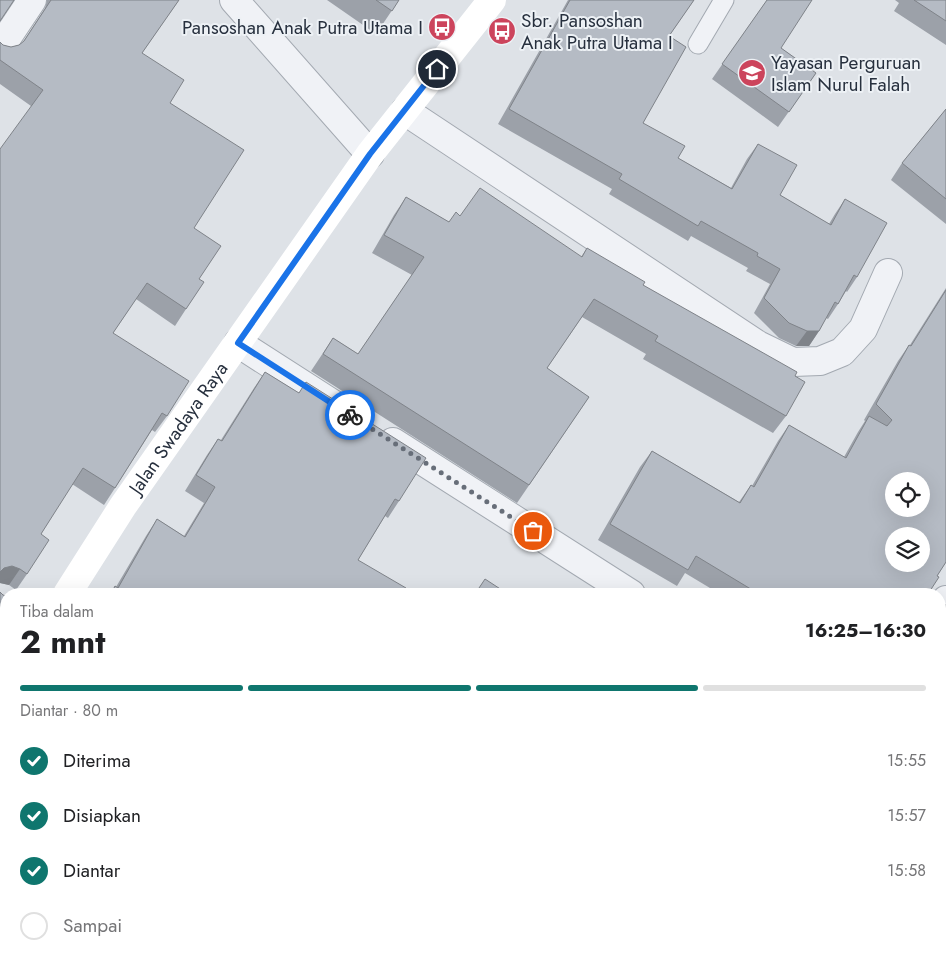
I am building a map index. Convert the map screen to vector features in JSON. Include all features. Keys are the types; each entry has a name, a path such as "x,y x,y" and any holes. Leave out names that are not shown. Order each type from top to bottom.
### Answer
{"street":[{"path":"0,48 32,0"},
{"path":"234,0 370,154"},
{"name":"Jalan Swadaya Raya","path":"71,588 122,506 370,154 492,0"},
{"path":"404,111 758,345 793,362 820,361 842,352 863,329 888,273"},
{"path":"238,343 622,588"}],"lane":[{"path":"698,44 724,0"}],"building":[{"path":"0,0 14,0 0,21"},
{"path":"51,0 179,0 142,53 184,80 170,103 244,150 194,228 221,246 199,279 204,282 186,309 147,283 113,333 189,381 167,416 162,413 115,488 83,468 41,534 49,540 27,574 12,566 4,568 0,572 0,149 43,90 0,60 0,42 11,47 19,45 24,41"},
{"path":"376,0 399,0 392,11"},
{"path":"570,0 694,0 669,36 686,47 643,123 685,146 678,158 732,189 758,144 797,165 780,195 831,225 845,199 887,223 857,277 854,275 838,304 835,302 819,331 807,331 789,323 764,298 780,269 757,256 758,253 701,221 698,226 619,179 622,174 509,109"},
{"path":"767,0 812,0 781,48 816,73 789,112 722,64"},
{"path":"914,0 946,0 946,21"},
{"path":"946,109 946,199 902,163"},
{"path":"480,188 582,257 587,248 645,282 643,285 797,372 795,376 805,382 786,416 655,341 658,336 594,299 547,368 589,397 529,485 323,354 333,338 358,354 424,257 384,235 406,197 449,222 456,212 460,216"},
{"path":"946,290 946,562 932,588 749,588 696,556 688,570 610,524 652,451 740,503 751,485 754,487 789,425 846,458 869,416 887,426 892,420 876,404 909,345 911,346"},
{"path":"265,372 299,393 306,382 426,458 399,501 395,499 358,560 406,588 118,588 157,519 185,537 215,487 196,475 218,439 222,441"},
{"path":"485,579 499,588 479,588"}],"way so far":[{"path":"350,415 533,531"}],"place":[{"name":"Pansoshan Anak Putra Utama I","path":"442,27"},
{"name":"Sbr. Pansoshan Anak Putra Utama I","path":"502,31"},
{"name":"Yayasan Perguruan Islam Nurul Falah","path":"752,73"}],"route":[{"path":"350,415 238,343 370,154 437,69"}]}
